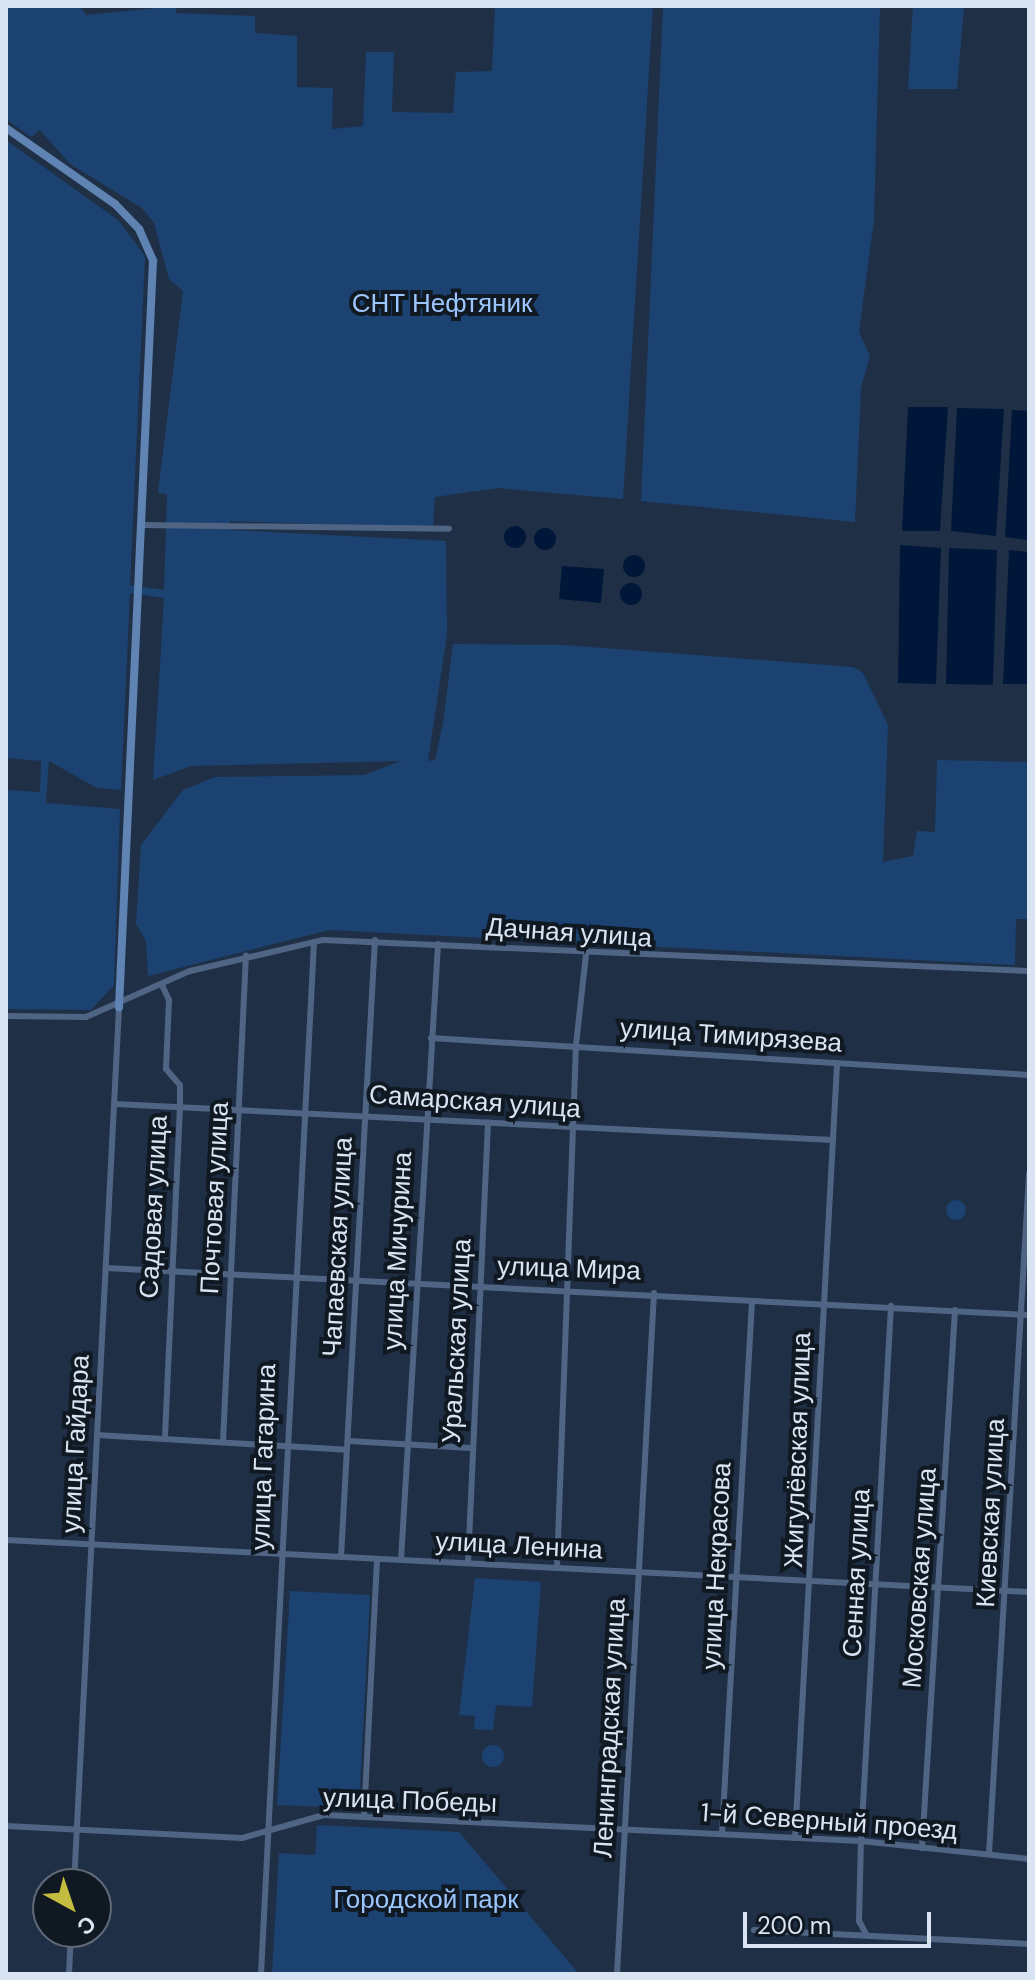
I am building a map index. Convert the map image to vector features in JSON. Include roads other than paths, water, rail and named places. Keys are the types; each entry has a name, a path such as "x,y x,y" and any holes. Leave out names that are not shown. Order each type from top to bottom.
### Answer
{"street":[{"path":"6,128 129,217 153,261 119,1007"},
{"path":"143,525 449,529"},
{"name":"Дачная улица","path":"6,1016 86,1017 119,1007 162,985 246,956 314,942 375,940 586,955 1029,971"},
{"name":"Чапаевская улица","path":"341,1557 375,940"},
{"name":"улица Гагарина","path":"261,1974 301,1111 314,942"},
{"name":"улица Мичурина","path":"401,1560 405,1443 419,1284 438,944"},
{"path":"557,1568 576,1129 576,1045 586,955"},
{"name":"Почтовая улица","path":"223,1442 246,956"},
{"name":"Садовая улица","path":"162,985 169,1000 166,1069 180,1085 165,1439"},
{"name":"улица Гайдара","path":"75,1868 119,1007"},
{"name":"улица Тимирязева","path":"431,1038 1029,1075"},
{"name":"Жигулёвская улица","path":"795,1838 814,1582 823,1303 837,1064"},
{"name":"Самарская улица","path":"115,1104 426,1117 576,1129 833,1140"},
{"name":"Уральская улица","path":"468,1563 488,1122"},
{"name":"Киевская улица","path":"989,1854 1007,1591 1029,1174"},
{"name":"улица Мира","path":"106,1268 654,1293 752,1302 891,1306 1029,1315"},
{"name":"Ленинградская улица","path":"617,1974 654,1293"},
{"name":"улица Некрасова","path":"722,1833 752,1302"},
{"name":"Сенная улица","path":"866,1934 859,1921 861,1841 891,1306"},
{"name":"Московская улица","path":"922,1848 941,1588 955,1310"},
{"path":"97,1435 347,1450"},
{"path":"348,1441 471,1448"},
{"name":"улица Ленина","path":"6,1540 639,1572 737,1580 1029,1592"},
{"path":"364,1817 377,1559"},
{"name":"улица Победы","path":"6,1826 268,1834 300,1819 364,1817 625,1829"},
{"name":"1-й Северный проезд","path":"625,1829 861,1841 1029,1859"},
{"path":"754,1930 1029,1944"},
{"path":"69,1974 70,1948"}],"park label":[{"name":"СНТ Нефтяник","path":"442,304"},
{"name":"Городской парк","path":"426,1900"}]}
